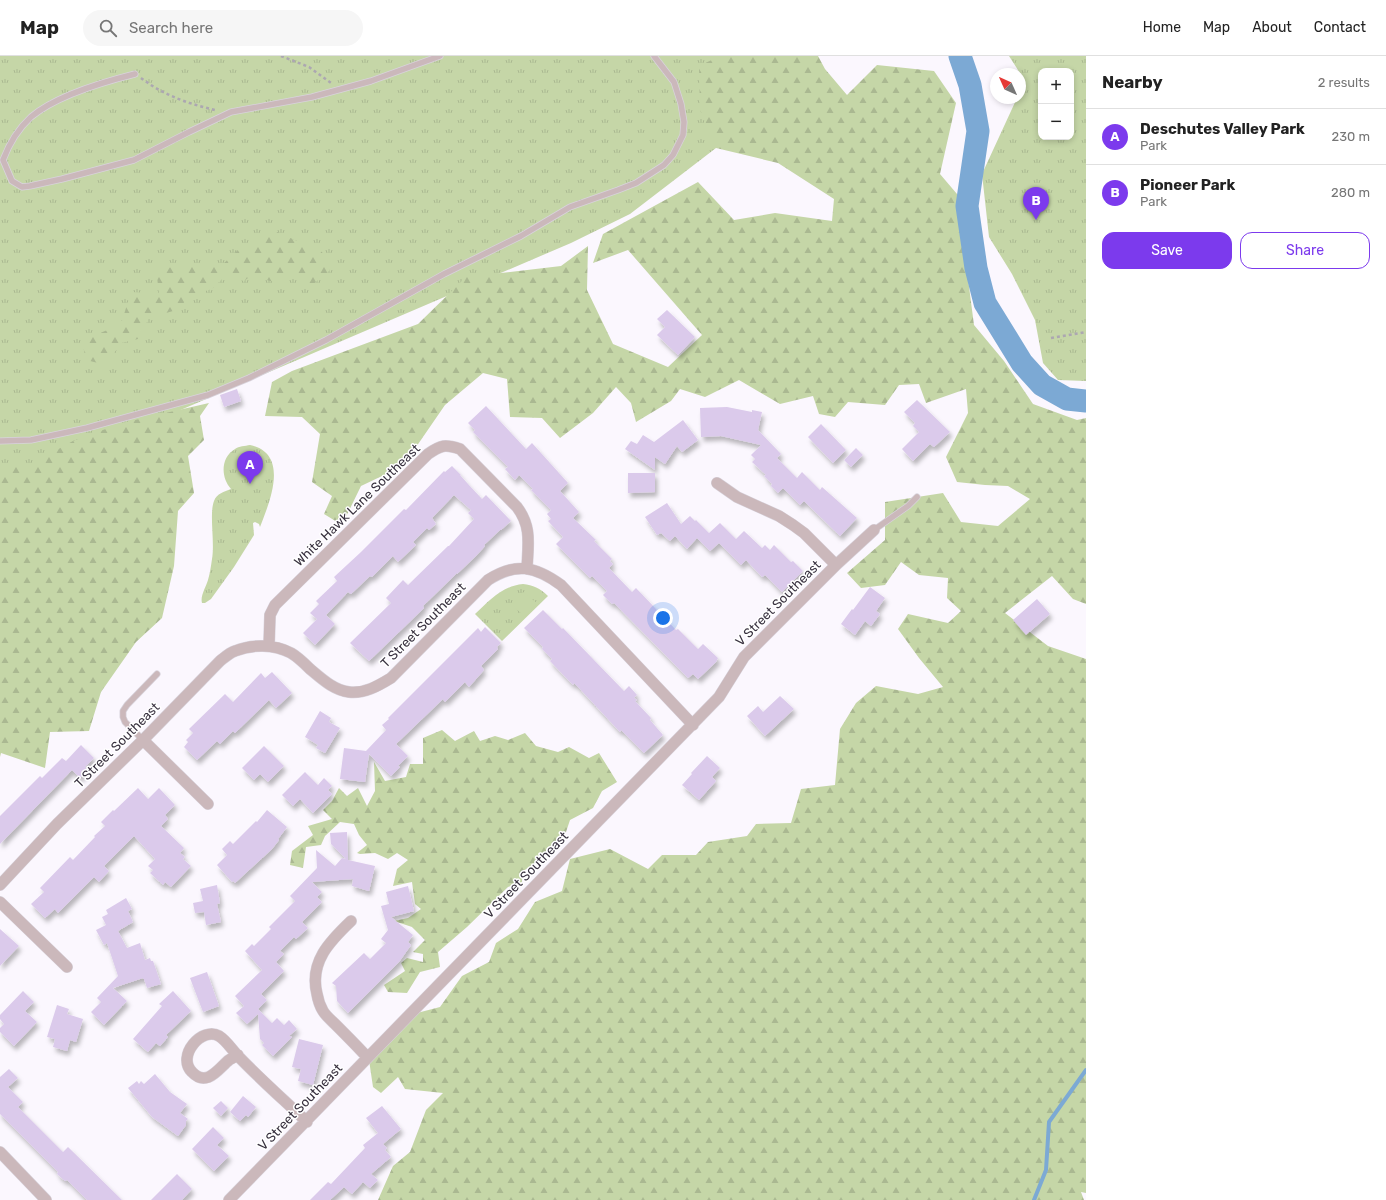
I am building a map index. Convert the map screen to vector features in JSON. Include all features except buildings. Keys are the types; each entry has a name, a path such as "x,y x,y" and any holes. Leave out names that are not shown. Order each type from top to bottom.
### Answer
{"street":[{"name":"White Hawk Lane Southeast","path":"269,646 270,615 275,605 428,454 440,446 450,446 460,449 523,514 527,524 529,536 527,568"},
{"path":"717,483 737,497 779,516 793,525 804,533 836,565"},
{"name":"V Street Southeast","path":"230,1200 720,697 744,657 836,565 874,530"},
{"name":"T Street Southeast","path":"0,885 57,824 144,740 220,661 234,651 252,646 269,646 290,653 324,681 336,688 349,692 363,692 377,687 391,678 488,580 500,572 514,568 527,568 538,571 561,585 693,725"},
{"path":"144,740 208,804"},
{"path":"0,902 67,966"},
{"path":"351,921 336,935 325,949 318,962 315,974 315,987 323,1012 367,1058"},
{"path":"238,1055 230,1059 214,1074 206,1077 198,1076 191,1072 186,1060 190,1048 202,1036 213,1034 221,1037 306,1122"},
{"path":"0,1152 46,1200"}],"lane":[{"path":"135,74 85,89 39,111 26,123 13,139 1,161 12,181 22,186 30,186 134,160 231,112 312,97 340,90 371,81 440,56"},
{"path":"0,441 31,440 87,428 208,395 249,378 326,340 444,274 521,236 570,207 636,183 664,165 672,155 683,135 684,122 681,104 674,82 654,56"},
{"path":"874,530 908,506 917,497"},
{"path":"144,740 125,722 122,717 123,711 157,674"}],"path":[{"path":"281,56 309,67 340,90"},
{"path":"135,74 153,86 185,102 217,111 231,112"},
{"path":"1051,338 1086,332"}],"green space":[{"path":"0,56 806,56 716,148 630,214 571,243 26,476 0,473"},
{"path":"720,56 818,56 825,69 847,95 877,65 934,71 956,103 940,174 957,194 974,325 1004,361 1033,404 1077,420 1086,418 1086,604 1073,599 1052,576 1005,613 1048,646 1086,659 1086,1193 1081,1192 1084,1200 378,1200 393,1166 410,1152 426,1110 443,1093 405,1089 398,1077 381,1093 373,1087 369,1060 417,1013 440,1007 462,976 489,962 496,943 518,929 535,902 562,891 570,859 610,849 648,869 662,855 696,855 708,842 747,836 756,824 791,823 801,789 835,785 840,729 856,703 876,686 918,694 943,687 898,629 908,614 948,623 961,611 947,598 948,578 919,575 901,562 885,585 861,588 847,573 885,540 885,502 943,493 961,522 998,526 1030,499 1008,486 957,482 946,457 968,413 966,389 926,403 919,384 899,385 885,405 848,402 835,417 819,414 813,396 780,404 739,380 705,397 680,389 671,401 636,422 631,403 616,387 593,413 560,438 542,418 510,417 507,379 483,373 445,405 403,466 361,486 342,525 324,514 332,496 312,482 320,434 302,417 265,416 272,382 292,371 418,324 466,277 561,266 588,246 587,290 613,344 668,367 702,335 628,250 593,263 603,234 698,182 734,220 775,213 832,221 834,199 778,163 716,148 700,110 699,66"},
{"path":"1009,56 1086,56 1086,381 1058,380 1043,363 1035,320 1012,274 989,237 982,174 1014,104 1026,104 1026,68 1017,68"},
{"path":"277,232 322,252 330,270 312,285 291,274 276,283 252,275 244,281 226,275 212,289 195,294 173,311 149,318 138,339 121,343 106,365 86,360 82,341 121,324 131,292 159,294 156,268 222,265 240,248"},
{"path":"209,403 200,416 204,440 188,456 194,493 178,511 174,566 162,618 136,642 101,692 89,731 50,732 45,768 1,753 0,757 0,464 24,468 73,441 122,423"},
{"path":"250,445 262,450 270,458 274,480 272,492 260,527 259,524 255,522 253,523 254,535 234,567 211,599 205,603 202,603 202,597 209,577 213,552 212,513 214,501 219,494 231,489 225,479 225,463 230,453 235,449"},
{"path":"523,584 536,587 548,596 502,641 475,614 497,594 516,585"},
{"path":"523,592 537,603 525,617 512,605"},
{"path":"442,730 455,741 474,731 480,741 495,736 508,740 525,733 536,746 558,752 569,747 589,758 599,753 617,782 602,791 593,808 570,820 563,841 546,849 546,855 522,872 522,882 508,887 467,927 438,952 440,967 420,972 407,993 388,992 384,985 405,971 401,963 407,958 423,962 423,954 413,952 425,940 412,927 394,921 408,918 421,909 415,904 412,882 393,886 397,869 408,860 397,853 388,859 375,853 357,853 367,845 359,835 354,824 340,822 325,836 321,845 306,847 303,868 290,865 292,851 313,835 308,826 332,819 323,810 332,801 339,788 347,796 358,788 367,806 375,791 374,762 385,781 406,777 410,764 423,764 423,738"}],"waterway":[{"path":"960,56 970,85 978,131 967,206 976,268 985,303 1022,363 1042,385 1067,399 1086,401"},
{"path":"1034,1200 1046,1170 1049,1122 1086,1070"}],"place":[{"name":"Pioneer Park","path":"1036,220"},
{"name":"Deschutes Valley Park","path":"250,484"}]}
